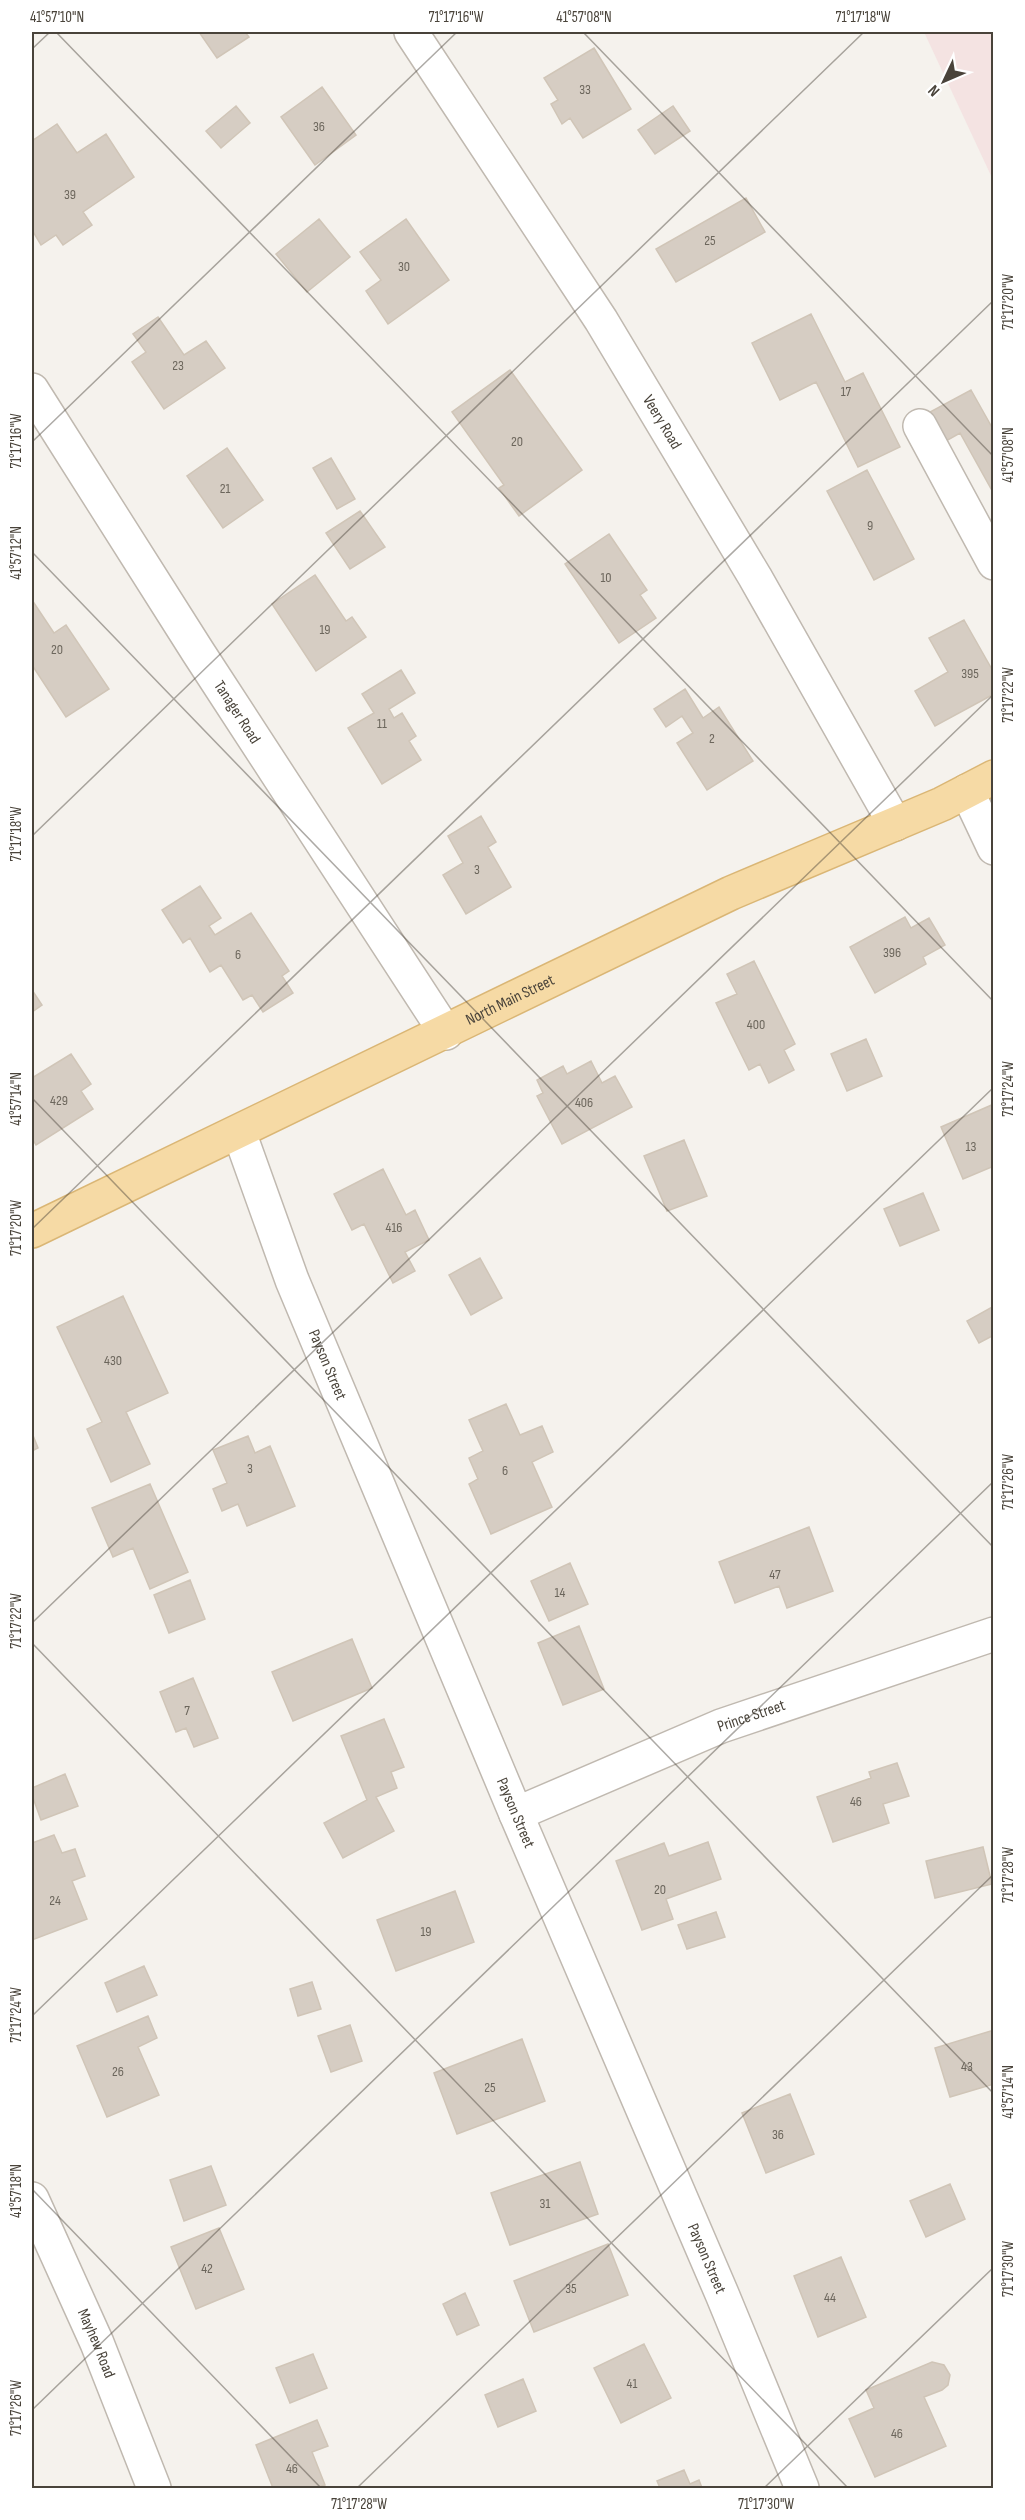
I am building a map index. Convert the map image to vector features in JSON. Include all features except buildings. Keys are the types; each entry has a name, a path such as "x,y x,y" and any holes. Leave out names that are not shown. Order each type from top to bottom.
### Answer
{"main road":[{"name":"North Main Street","path":"32,1231 446,1033 731,893 895,824 980,784"}],"street":[{"name":"Veery Road","path":"411,32 601,320 755,577 895,824"},
{"name":"Tanager Road","path":"32,390 204,662 446,1033"},
{"path":"920,426 993,563"},
{"path":"980,784 993,848"},
{"name":"Payson Street","path":"239,1132 292,1280 516,1814 722,2294 801,2488"},
{"name":"Prince Street","path":"516,1814 721,1726 993,1634"},
{"name":"Mayhew Road","path":"32,2199 97,2343 154,2488"}],"shaded area":[{"path":"924,32 993,32 993,180"}]}
